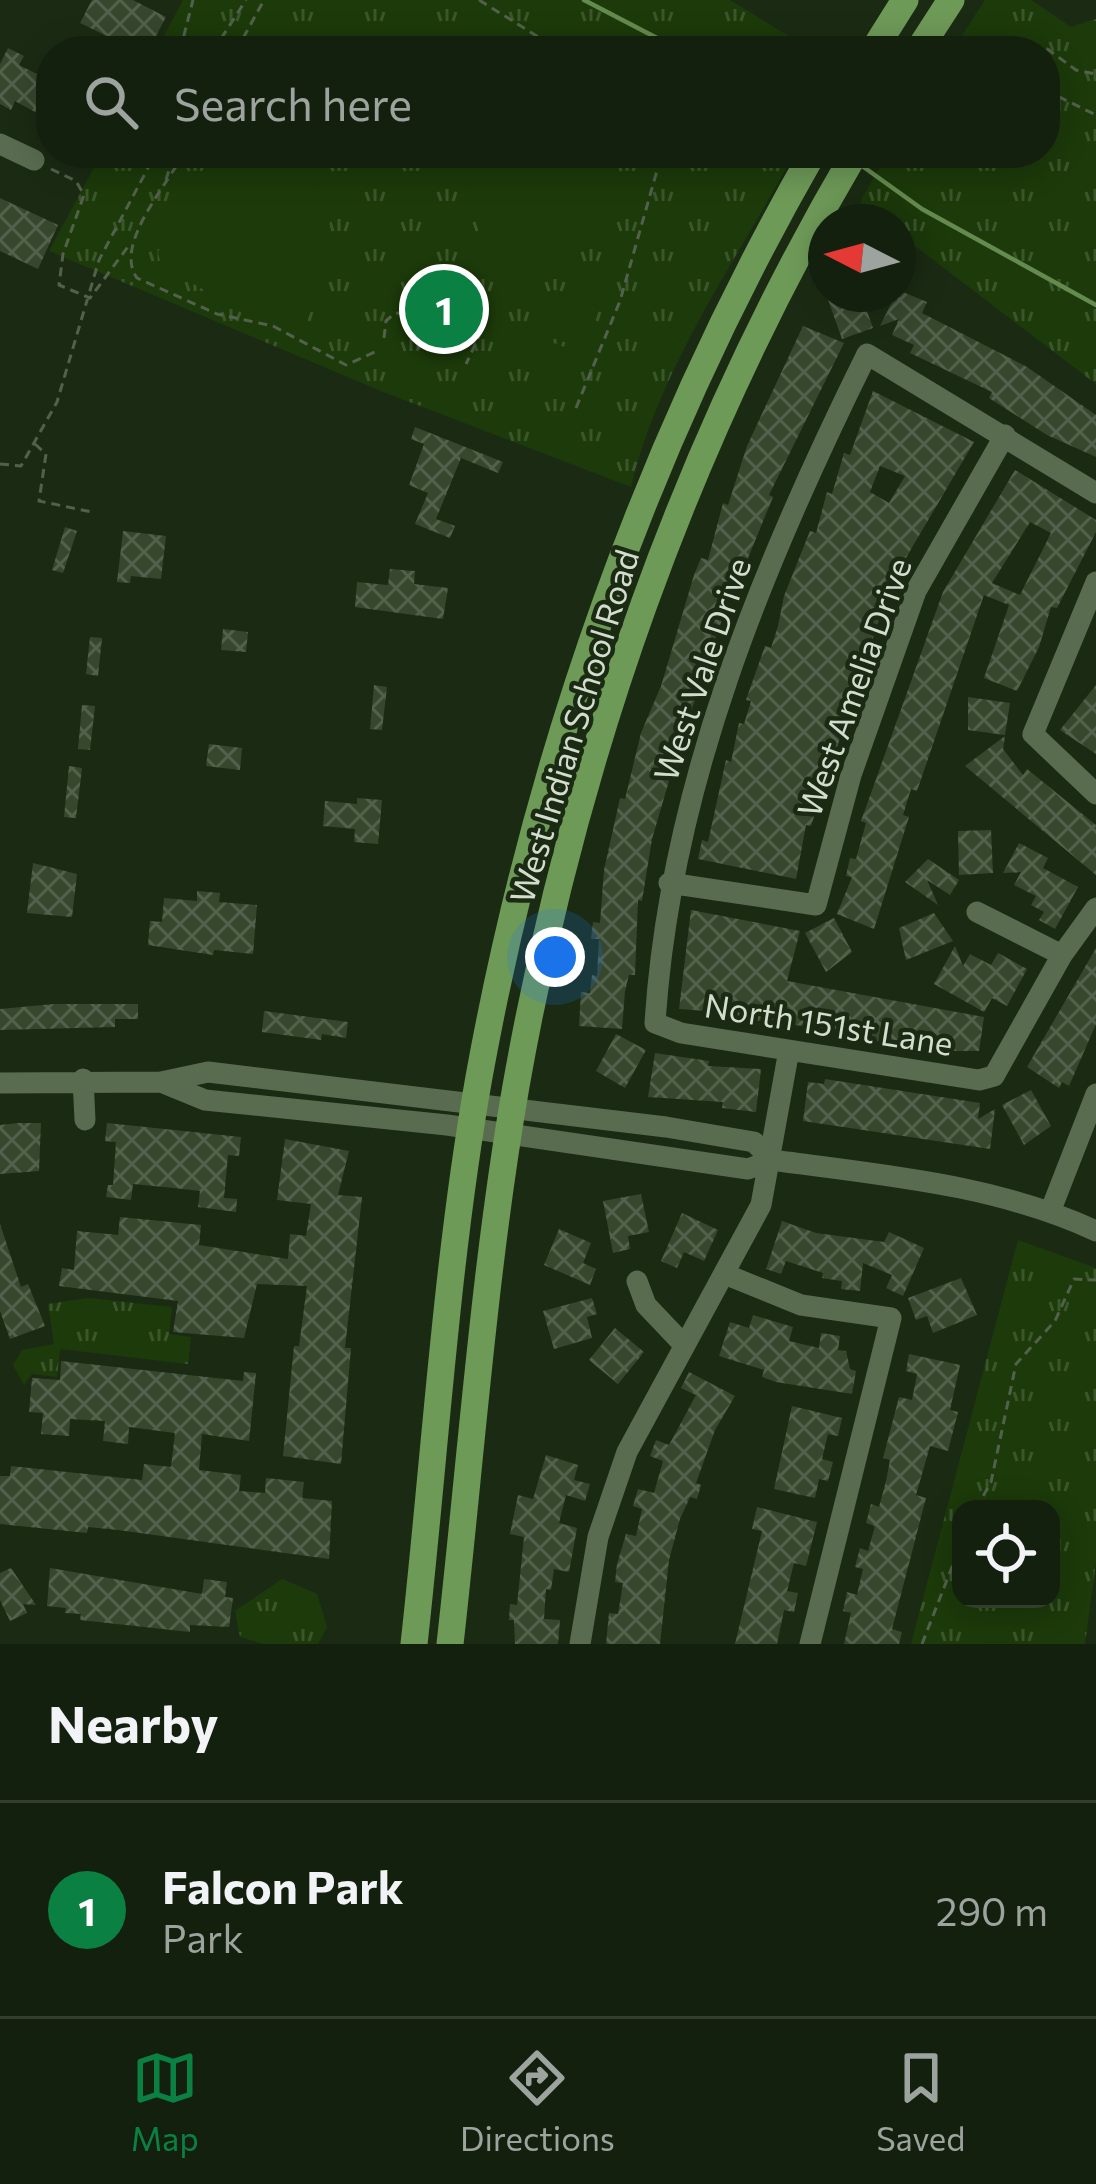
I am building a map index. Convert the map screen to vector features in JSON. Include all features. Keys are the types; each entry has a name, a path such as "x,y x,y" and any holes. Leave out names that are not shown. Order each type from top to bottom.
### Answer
{"main road":[{"path":"882,36 905,0"},
{"path":"928,36 951,0"},
{"name":"West Indian School Road","path":"414,1644 525,868 594,631 708,352 805,168"},
{"name":"West Indian School Road","path":"450,1644 492,1118 637,620 724,403 846,168"}],"street":[{"path":"0,144 34,160"},
{"name":"West Vale Drive","path":"655,1023 669,883 736,657 786,528 867,355 1004,435"},
{"path":"1004,435 1096,494"},
{"name":"West Amelia Drive","path":"669,883 816,904 851,775 916,591 1004,435"},
{"path":"1096,582 1033,734 1096,794"},
{"path":"977,912 1062,955 1096,908"},
{"name":"North 151st Lane","path":"655,1023 681,1033 979,1080 994,1076 1062,955"},
{"path":"580,1644 598,1537 627,1451 727,1275 761,1205 789,1050"},
{"path":"0,1083 161,1082 208,1072 492,1118 637,1152 748,1169 772,1160 954,1187 1050,1212 1096,1231"},
{"path":"83,1079 85,1120"},
{"path":"1050,1212 1088,1132 1096,1094"},
{"path":"492,1118 641,1124 754,1142 772,1160"},
{"path":"637,1152 641,1124"},
{"path":"727,1275 801,1304 891,1318 811,1644"},
{"path":"637,1281 646,1305 684,1345"}],"path":[{"path":"184,36 193,0"},
{"path":"223,36 246,0"},
{"path":"244,36 264,0"},
{"path":"479,0 536,36"},
{"path":"1060,58 1076,70 1096,74"},
{"path":"1060,97 1096,115"},
{"path":"48,168 82,188 78,222 58,275 64,292 85,298 95,294 132,243 176,168"},
{"path":"0,464 21,466 57,402 85,298 111,234 148,168"},
{"path":"166,188 171,168"},
{"path":"576,408 620,301 658,168"},
{"path":"132,243 132,272 163,291 217,314 273,326 346,365 375,352"},
{"path":"384,338 389,316 458,299 469,302 481,332 466,364"},
{"path":"417,334 439,329 433,304"},
{"path":"411,310 418,351"},
{"path":"35,444 46,454 39,501 92,512"},
{"path":"980,1500 993,1475 1016,1364 1055,1321 1074,1279 1096,1280"},
{"path":"922,1644 952,1567"}],"green space":[{"path":"183,0 730,0 789,36 164,36"},
{"path":"985,0 1031,0 1071,27 1096,19 1096,384 916,247 916,204 860,202 879,168 1060,168 1060,36 962,36"},
{"path":"94,168 786,168 677,362 631,487 381,391 49,251"},
{"path":"204,168 305,168 322,192 330,237 328,261 301,331 228,303 161,266 158,252"},
{"path":"464,168 619,168 558,276 532,287 502,261 480,229"},
{"path":"552,289 598,307 585,340 539,321"},
{"path":"519,330 580,353 567,386 507,361"},
{"path":"1018,1240 1096,1268 1096,1562 1085,1644 911,1644"},
{"path":"88,1298 172,1307 169,1334 191,1337 188,1364 60,1349 57,1377 32,1374 24,1385 13,1365 22,1350 54,1344 48,1304"},
{"path":"282,1579 317,1594 327,1627 318,1644 263,1644 240,1637 235,1611"}],"building":[{"path":"92,0 133,0 166,17 156,36 107,36 80,23"},
{"path":"8,48 24,56 19,65 36,74 36,113 15,101 11,110 0,104 0,64"},
{"path":"0,198 58,225 38,269 0,251"},
{"path":"916,297 927,302 922,313 1027,367 1096,415 1096,457 1047,435 989,398 992,392 910,353 914,345 892,335 899,319 880,326 887,312 916,312"},
{"path":"832,312 867,312 873,328 842,339"},
{"path":"803,326 844,343 769,495 773,497 743,570 739,569 678,750 652,839 642,901 638,900 635,975 629,975 625,991 622,1029 579,1026 581,992 590,993 592,975 597,976 599,939 591,939 593,922 600,923 604,870 620,798 625,799 641,733 661,686 694,575 701,558 708,560 723,503 728,505 747,446"},
{"path":"873,391 974,442 907,556 883,608 811,826 806,825 796,879 698,859 702,840 708,842 726,760 731,762 765,646 771,648 784,596 810,531 816,533 844,453 850,455","holes":["880,466 905,476 889,503 870,492"]},
{"path":"415,427 503,462 498,473 461,458 436,519 455,526 450,538 415,524 428,493 409,485 424,444 411,439"},
{"path":"1015,470 1096,520 1096,532 1057,608 1051,607 1039,647 1017,691 984,678 1009,605 984,595 917,791 911,789 903,815 909,817 874,929 837,914 852,877 846,876 850,858 856,859 866,823 861,821 943,592","holes":["1030,522 1051,533 1020,595 992,583"]},
{"path":"65,527 77,531 63,573 52,570"},
{"path":"123,531 166,536 161,579 131,576 130,583 117,582"},
{"path":"390,569 415,571 414,584 448,588 443,619 355,607 357,582 388,585"},
{"path":"223,629 248,632 246,652 221,650"},
{"path":"90,637 102,638 98,676 86,674"},
{"path":"374,685 387,687 382,730 370,729"},
{"path":"1096,685 1096,754 1060,730"},
{"path":"968,697 1010,703 1005,735 968,730"},
{"path":"82,705 95,706 90,750 78,749"},
{"path":"1005,736 1003,749 1023,775 1027,769 1096,825 1096,875 965,766"},
{"path":"209,744 242,748 240,770 206,766"},
{"path":"69,766 82,768 76,818 64,817"},
{"path":"357,798 382,800 378,844 354,842 355,829 323,826 325,801 357,804"},
{"path":"991,830 993,873 959,875 958,831"},
{"path":"1019,843 1048,858 1043,868 1078,887 1055,929 1039,920 1044,912 1031,905 1036,896 1014,885 1021,872 1003,873"},
{"path":"928,859 959,880 950,895 927,880 938,905 905,882"},
{"path":"33,863 77,874 72,917 27,913"},
{"path":"197,891 220,893 219,902 257,905 253,954 214,950 213,955 148,945 150,921 162,922 164,898 197,901"},
{"path":"691,910 800,931 787,981 984,1017 979,1051 946,1051 847,1036 847,1031 733,1018 734,1013 679,1009"},
{"path":"934,913 953,941 906,960 899,928"},
{"path":"834,918 852,952 826,972 805,933"},
{"path":"955,946 963,966 970,954 991,965 998,953 1027,969 1007,1006 992,998 984,1012 934,984"},
{"path":"1096,948 1096,1024 1069,1086 1062,1082 1059,1088 1027,1067"},
{"path":"138,1004 138,1019 115,1019 115,1027 0,1030 0,1009"},
{"path":"264,1011 348,1022 346,1038 322,1034 321,1040 262,1032"},
{"path":"616,1034 646,1050 625,1088 596,1071"},
{"path":"655,1053 709,1061 708,1066 761,1069 756,1112 722,1108 723,1102 648,1097"},
{"path":"825,1079 980,1103 978,1119 995,1109 990,1149 803,1121 808,1082 824,1084"},
{"path":"1031,1090 1051,1126 1024,1145 1002,1105"},
{"path":"41,1123 39,1171 0,1174 0,1125"},
{"path":"107,1123 241,1137 239,1156 228,1155 224,1198 237,1199 236,1212 198,1207 200,1191 133,1184 131,1200 106,1197 108,1185 113,1185 116,1142 105,1141"},
{"path":"285,1139 349,1151 338,1195 362,1197 345,1348 351,1348 341,1464 283,1456 294,1346 299,1346 307,1286 257,1284 244,1338 173,1332 178,1301 59,1286 62,1268 74,1270 77,1231 118,1235 120,1217 201,1225 199,1245 288,1259 290,1234 306,1236 311,1204 277,1200"},
{"path":"641,1194 649,1232 628,1236 630,1249 613,1253 603,1201"},
{"path":"682,1213 718,1230 704,1261 684,1252 677,1268 661,1261"},
{"path":"782,1221 816,1233 884,1242 889,1232 924,1248 903,1296 886,1288 892,1275 863,1263 860,1291 841,1289 842,1281 822,1278 823,1273 786,1261 781,1274 766,1269"},
{"path":"0,1224 21,1287 28,1284 45,1326 10,1339 0,1311"},
{"path":"559,1229 591,1243 583,1263 596,1269 590,1285 544,1265"},
{"path":"961,1278 977,1315 933,1333 927,1316 916,1320 908,1298"},
{"path":"592,1298 597,1314 587,1317 592,1338 554,1349 543,1311"},
{"path":"753,1315 793,1327 789,1341 819,1348 821,1333 840,1336 838,1350 846,1351 850,1369 856,1371 852,1394 776,1382 762,1377 764,1370 719,1356 730,1322 749,1328"},
{"path":"615,1328 644,1352 618,1384 589,1360"},
{"path":"909,1354 960,1365 950,1410 958,1412 948,1451 930,1446 916,1495 926,1498 892,1629 902,1632 899,1644 844,1644 851,1613 843,1611 847,1592 857,1595 863,1569 855,1567 860,1548 868,1551 875,1526 866,1523 871,1504 879,1507 886,1481 890,1460 883,1458 899,1397 912,1400 917,1374 906,1371"},
{"path":"61,1361 243,1381 244,1372 256,1373 249,1441 202,1434 199,1470 241,1475 239,1491 265,1493 266,1478 304,1482 302,1498 332,1501 329,1559 118,1530 88,1527 87,1533 0,1524 0,1476 10,1476 11,1466 142,1480 144,1464 171,1467 175,1433 129,1427 128,1444 103,1441 105,1421 70,1419 69,1436 41,1434 43,1413 29,1412 32,1378 60,1380"},
{"path":"689,1372 735,1396 715,1430 696,1483 701,1485 697,1499 690,1497 680,1519 669,1560 660,1644 606,1644 609,1613 618,1614 623,1583 615,1582 617,1564 626,1534 636,1536 642,1509 633,1506 638,1489 654,1493 663,1461 650,1456 656,1440 669,1445 696,1395 681,1388"},
{"path":"792,1406 842,1418 838,1436 828,1434 822,1459 833,1462 828,1481 819,1479 815,1498 774,1489"},
{"path":"546,1455 578,1465 574,1480 590,1484 585,1501 566,1495 559,1523 577,1528 569,1572 554,1569 551,1590 546,1589 544,1619 560,1620 558,1644 515,1644 510,1604 517,1605 524,1537 510,1534 518,1495 533,1499"},
{"path":"757,1507 817,1522 806,1566 794,1563 787,1591 798,1593 794,1612 784,1610 777,1644 735,1644 762,1531 752,1529"},
{"path":"11,1568 36,1605 23,1604 27,1613 10,1621 0,1600 0,1573"},
{"path":"50,1568 202,1594 204,1579 227,1582 225,1597 233,1598 229,1627 190,1625 190,1632 80,1620 81,1614 47,1606"}],"waterway":[{"path":"584,0 653,36"},
{"path":"865,168 922,209 1096,305"}],"place":[{"name":"Falcon Park","path":"444,309"}]}
